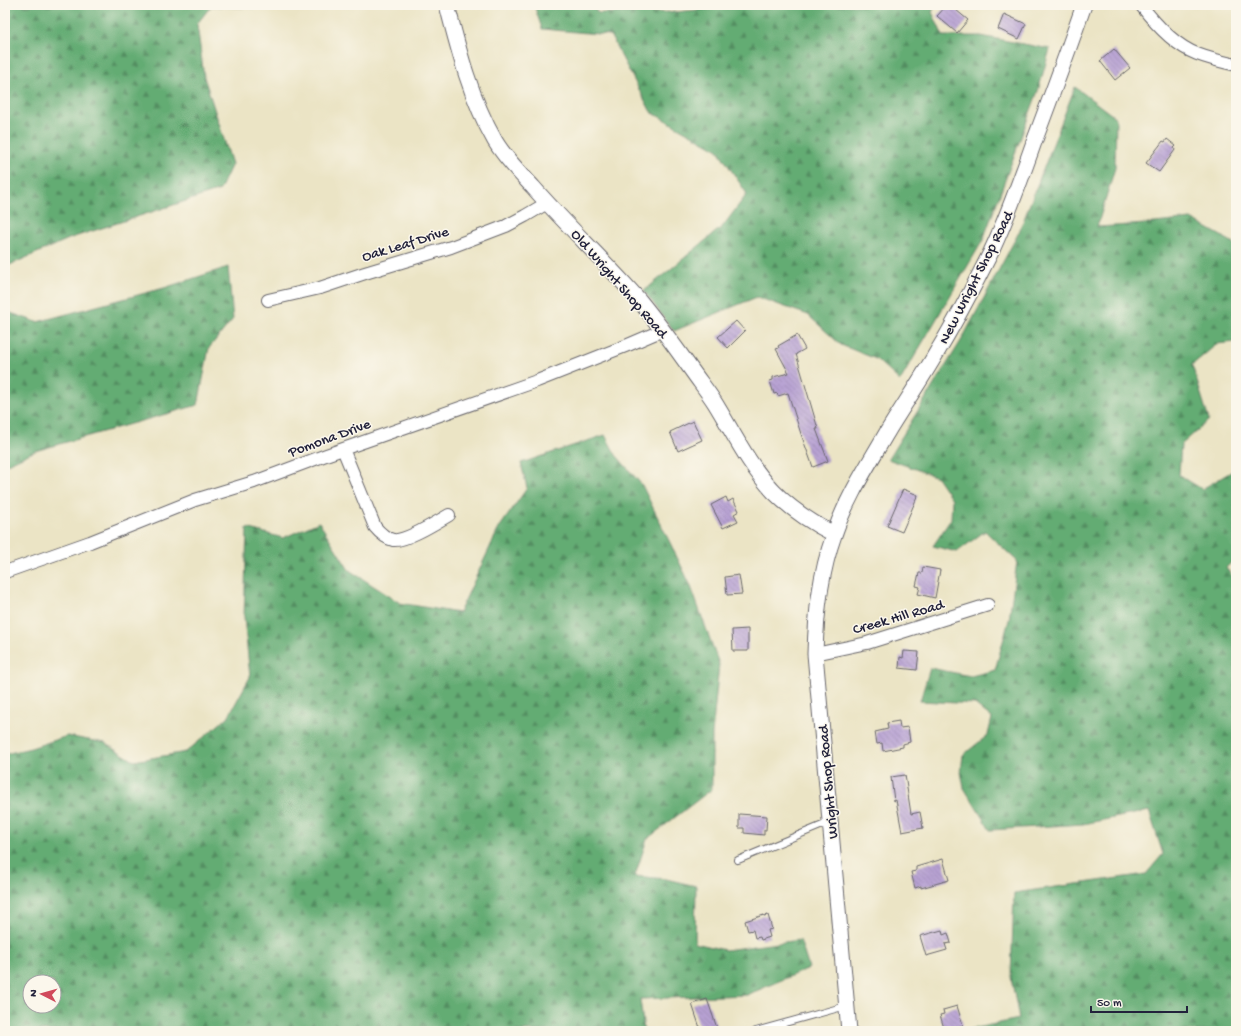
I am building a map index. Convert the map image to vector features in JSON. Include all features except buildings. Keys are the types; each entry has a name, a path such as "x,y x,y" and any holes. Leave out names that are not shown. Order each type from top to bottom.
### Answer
{"street":[{"name":"Old Wright Shop Road","path":"447,5 473,94 482,117 496,142 508,159 594,251 663,330 714,402 740,446 757,471 773,491 812,523 834,534"},
{"name":"New Wright Shop Road","path":"834,534 855,486 966,302 992,250 1011,207 1084,5"},
{"path":"1141,5 1166,33 1180,45 1196,54 1236,65"},
{"name":"Oak Leaf Drive","path":"268,300 320,288 365,272 451,246 506,226 526,216 547,202"},
{"name":"Pomona Drive","path":"5,572 90,542 195,500 254,482 537,381 663,330"},
{"path":"343,449 375,527 383,536 393,540 405,539 449,515"},
{"name":"Wright Shop Road","path":"834,534 824,566 820,591 816,623 815,654 848,1031"},
{"name":"Creek Hill Road","path":"815,654 867,643 988,605"}],"lane":[{"path":"738,860 830,822"},
{"path":"756,1031 846,1006"}],"green space":[{"path":"5,5 301,5 301,10 211,6 197,24 204,77 232,164 220,190 71,238 5,267"},
{"path":"534,5 592,5 598,13 675,12 750,5 936,5 932,12 943,36 981,36 1050,49 1038,91 983,240 900,381 876,359 841,345 808,315 757,297 674,331 644,291 723,226 747,194 718,150 651,112 610,35 542,29"},
{"path":"1075,87 1116,118 1115,168 1097,227 1191,219 1232,242 1236,246 1236,342 1217,344 1192,365 1209,420 1181,445 1179,475 1202,489 1236,469 1236,558 1226,568 1236,581 1236,1031 961,1031 1019,1019 1011,977 1014,893 1146,874 1163,854 1149,811 1083,824 990,830 964,788 961,772 963,755 988,735 992,718 975,704 920,701 930,668 971,676 995,670 1009,620 1017,561 985,531 957,552 933,546 951,519 952,499 937,477 888,459 961,341 1019,232"},
{"path":"228,267 233,319 209,348 198,405 35,451 5,465 5,311 37,322 164,288"},
{"path":"605,435 616,455 642,485 690,584 719,664 712,735 712,789 647,839 635,876 666,879 696,886 695,943 725,950 800,940 809,968 747,995 640,999 644,1031 5,1031 5,754 31,748 67,736 105,743 134,761 186,752 228,717 250,677 244,617 247,528 283,538 319,522 349,570 400,603 459,613 499,528 527,488 521,463"}]}
